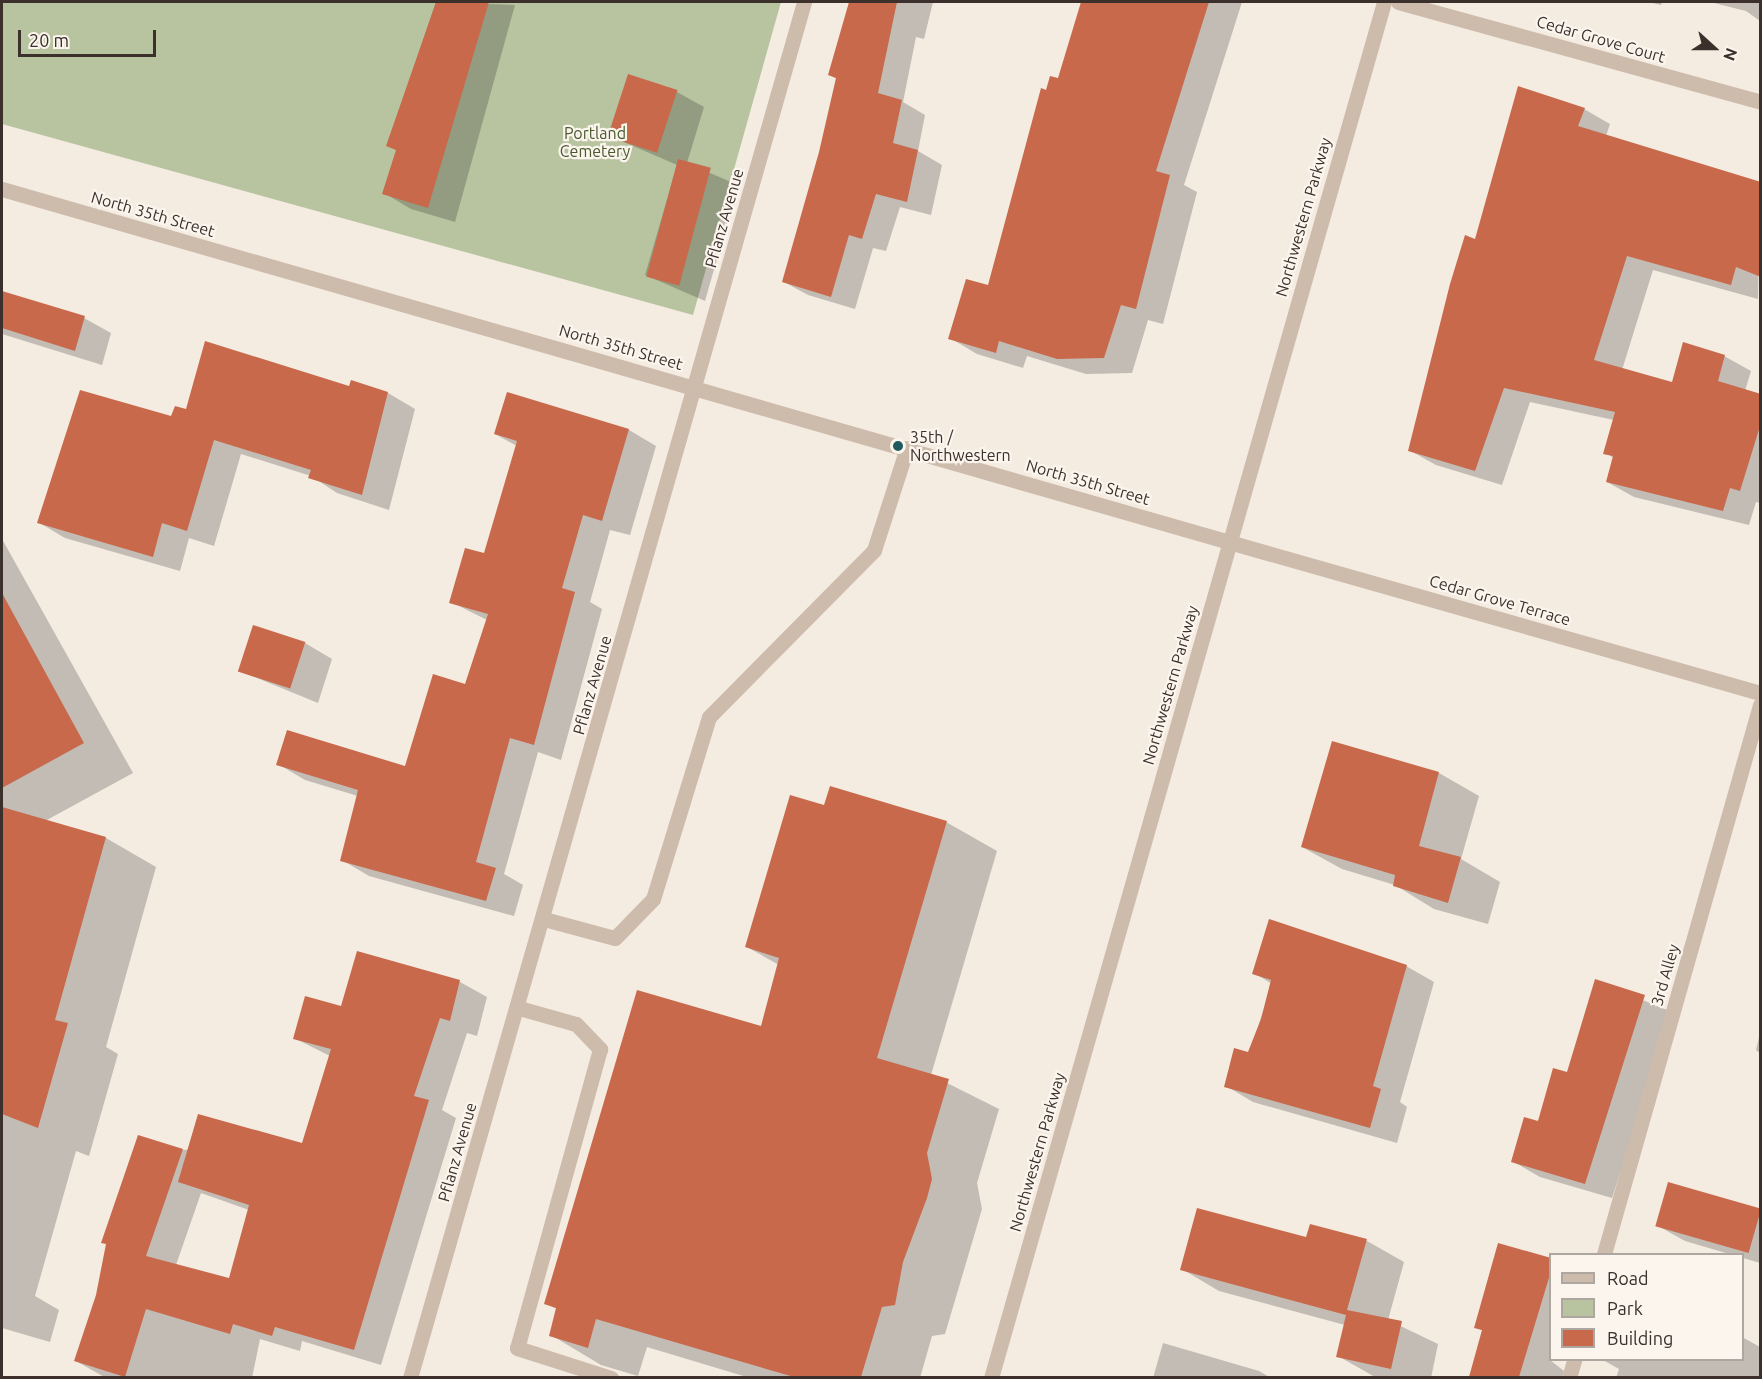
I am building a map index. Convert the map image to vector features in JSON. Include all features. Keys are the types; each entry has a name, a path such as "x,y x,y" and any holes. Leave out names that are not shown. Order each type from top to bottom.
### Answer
{"street":[{"name":"Pflanz Avenue","path":"410,1377 519,1008 804,2"},
{"name":"Northwestern Parkway","path":"991,1377 1384,2"},
{"name":"Cedar Grove Court","path":"1398,2 1761,102"},
{"name":"North 35th Street","path":"2,189 1230,542"},
{"path":"544,919 615,938 653,899 709,717 874,550 906,448"},
{"name":"Cedar Grove Terrace","path":"1230,542 1761,693"},
{"name":"3rd Alley","path":"1604,1253 1761,705"},
{"path":"519,1008 576,1024 600,1049 517,1348 610,1377"},
{"path":"1569,1377 1573,1361"}],"green space":[{"name":"Portland Cemetery","path":"2,2 781,2 693,315 2,124"}],"building":[{"path":"436,2 489,2 428,208 382,194 396,150 386,146"},
{"path":"849,2 897,2 878,93 902,100 893,143 918,150 907,202 876,194 862,239 849,235 831,297 782,282 819,152 836,78 828,75"},
{"path":"1081,2 1209,2 1156,171 1170,175 1136,309 1121,305 1104,358 1057,359 999,341 996,353 948,339 966,279 988,285 1041,88 1046,90 1050,76 1058,78"},
{"path":"628,74 677,90 657,153 608,137"},
{"path":"1518,86 1585,108 1578,126 1761,182 1761,277 1736,267 1731,285 1627,256 1594,360 1672,382 1683,342 1725,355 1718,381 1761,394 1761,423 1740,491 1730,488 1723,511 1606,482 1613,456 1603,454 1615,412 1504,388 1475,471 1408,451 1450,284 1465,235 1475,239"},
{"path":"678,159 711,168 679,286 646,277"},
{"path":"2,291 85,316 75,351 2,328"},
{"path":"205,341 349,386 351,380 388,392 362,495 308,478 311,470 214,440 187,531 162,523 153,557 37,523 80,390 171,416 175,406 186,409"},
{"path":"507,392 629,429 602,521 583,515 562,588 575,592 534,745 510,738 476,862 496,868 486,901 340,861 358,790 276,765 287,730 405,766 433,674 465,684 488,614 449,603 465,548 484,553 517,441 494,434"},
{"path":"2,593 84,743 2,788"},
{"path":"253,625 305,642 290,689 238,672"},
{"path":"1332,741 1439,772 1419,846 1461,857 1448,903 1393,886 1395,875 1301,847"},
{"path":"830,786 947,821 877,1058 949,1079 927,1153 932,1179 927,1198 903,1262 895,1305 882,1307 861,1377 794,1377 596,1319 588,1348 549,1336 556,1308 544,1304 637,990 761,1026 779,958 745,947 790,795 824,805"},
{"path":"2,807 106,837 55,1020 68,1023 38,1128 2,1114"},
{"path":"1269,919 1407,965 1373,1086 1381,1089 1370,1128 1224,1087 1234,1048 1248,1052 1261,1019 1271,980 1252,974"},
{"path":"357,951 460,980 450,1021 440,1018 414,1096 429,1100 354,1350 275,1327 272,1336 233,1324 230,1334 146,1309 125,1377 74,1361 96,1295 106,1244 101,1243 138,1135 183,1149 146,1256 229,1278 249,1205 178,1182 198,1114 302,1143 331,1049 293,1039 305,996 341,1006"},
{"path":"1595,979 1645,995 1585,1184 1511,1162 1524,1117 1538,1121 1553,1068 1567,1072"},
{"path":"1668,1182 1760,1208 1749,1253 1655,1226"},
{"path":"1197,1208 1306,1237 1310,1224 1367,1239 1347,1310 1402,1321 1391,1369 1336,1357 1346,1315 1180,1270"},
{"path":"1498,1243 1549,1257 1549,1278 1519,1377 1469,1377 1482,1330 1474,1328"}],"place":[{"name":"35th / Northwestern","path":"898,446"}]}
